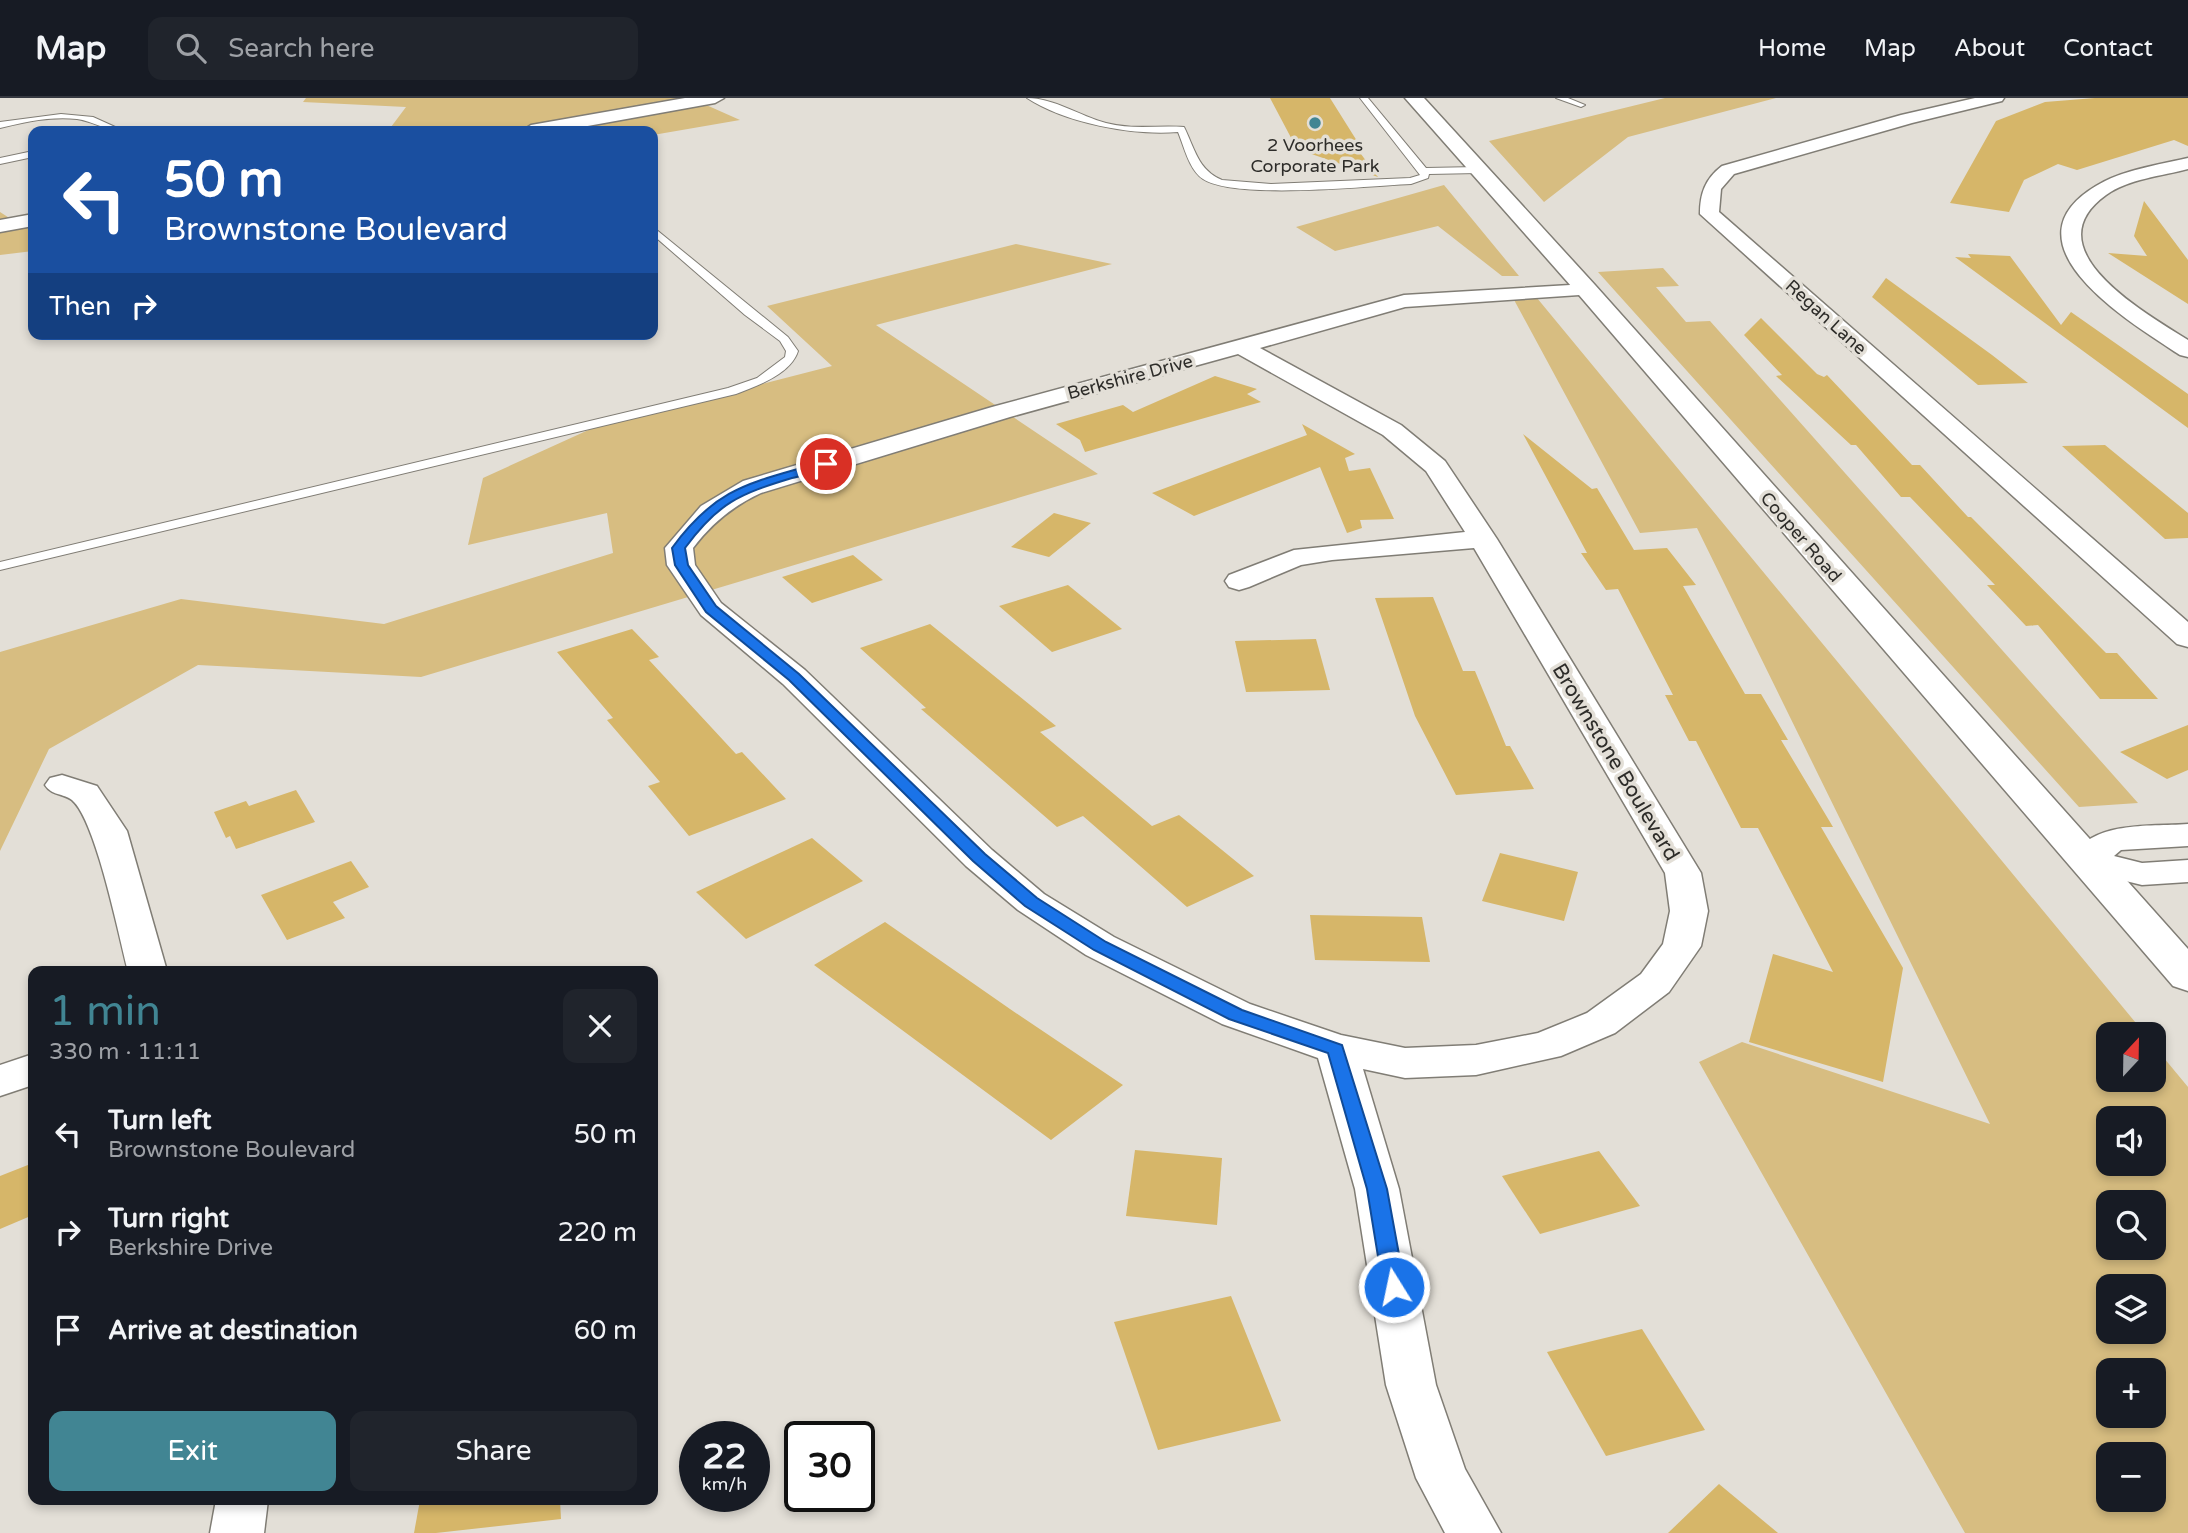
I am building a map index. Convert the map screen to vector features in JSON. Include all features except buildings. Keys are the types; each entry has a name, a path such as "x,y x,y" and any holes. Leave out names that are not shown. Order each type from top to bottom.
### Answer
{"street":[{"path":"559,126 715,98"},
{"name":"Cooper Road","path":"1414,98 1587,290 2188,976"},
{"name":"Regan Lane","path":"1996,98 1907,119 1728,170 1717,177 1709,195 1710,214 2188,638"},
{"path":"2188,163 2102,190 2077,211 2068,236 2070,248 2077,260 2099,286 2132,313 2188,350"},
{"path":"0,226 28,221"},
{"name":"Berkshire Drive","path":"693,529 701,518 723,500 752,487 1001,412 1404,302 1440,297 1587,290"},
{"name":"Brownstone Boulevard","path":"693,529 679,548 681,565 711,609 794,677 979,858 1031,902 1100,946 1236,1014 1336,1049 1405,1063 1476,1060 1546,1046 1601,1023 1655,983 1682,946 1689,911 1683,873 1483,539 1436,466 1392,430 1241,346"},
{"path":"1239,581 1294,558 1332,552 1483,539"},
{"path":"62,785 85,793 108,831 147,966"},
{"path":"2086,860 2112,840 2188,835"},
{"path":"2086,860 2142,874 2188,871"},
{"path":"1336,1049 1377,1189 1411,1385 1442,1478 1474,1533"},
{"path":"0,1081 28,1071"},
{"path":"237,1533 241,1505"}],"lane":[{"path":"1031,98 1118,130 1150,132 1181,129 1203,175 1220,183 1251,186 1411,181 1425,176 1424,171 1364,98"},
{"path":"1560,98 1581,105"},
{"path":"0,125 36,118 74,115 102,121 111,126"},
{"path":"0,161 28,155"},
{"path":"1424,171 1478,170"},
{"path":"0,566 732,391 761,380 790,358 792,351 784,339 749,313 658,234"}],"shaded area":[{"path":"306,98 704,98 695,100 740,120 658,134 658,126 392,126 406,107 303,102"},
{"path":"1665,98 1776,98 1628,137 1544,202 1489,141"},
{"path":"1444,185 1519,276 1502,276 1438,226 1335,251 1296,227"},
{"path":"0,212 14,221 28,218 28,252 0,255"},
{"path":"1016,244 1112,264 876,325 1098,474 421,677 198,665 49,749 0,851 0,652 181,599 384,624 613,553 607,513 468,545 483,478 595,427 832,366 767,306"},
{"path":"1663,268 1679,286 1656,287 1686,322 1710,321 2138,803 2079,807 1598,272"},
{"path":"1513,298 1537,298 2135,1022 2096,1022 2096,1092 2166,1092 2166,1060 2188,1087 2188,1533 1965,1533 1699,1062 1742,1042 1990,1124 1697,528 1640,533"}],"place":[{"name":"2 Voorhees Corporate Park","path":"1315,123"}],"route":[{"path":"826,464 752,487 723,500 701,518 679,548 681,565 711,609 794,677 979,858 1031,902 1100,946 1236,1014 1336,1049 1377,1189 1394,1287"}]}
